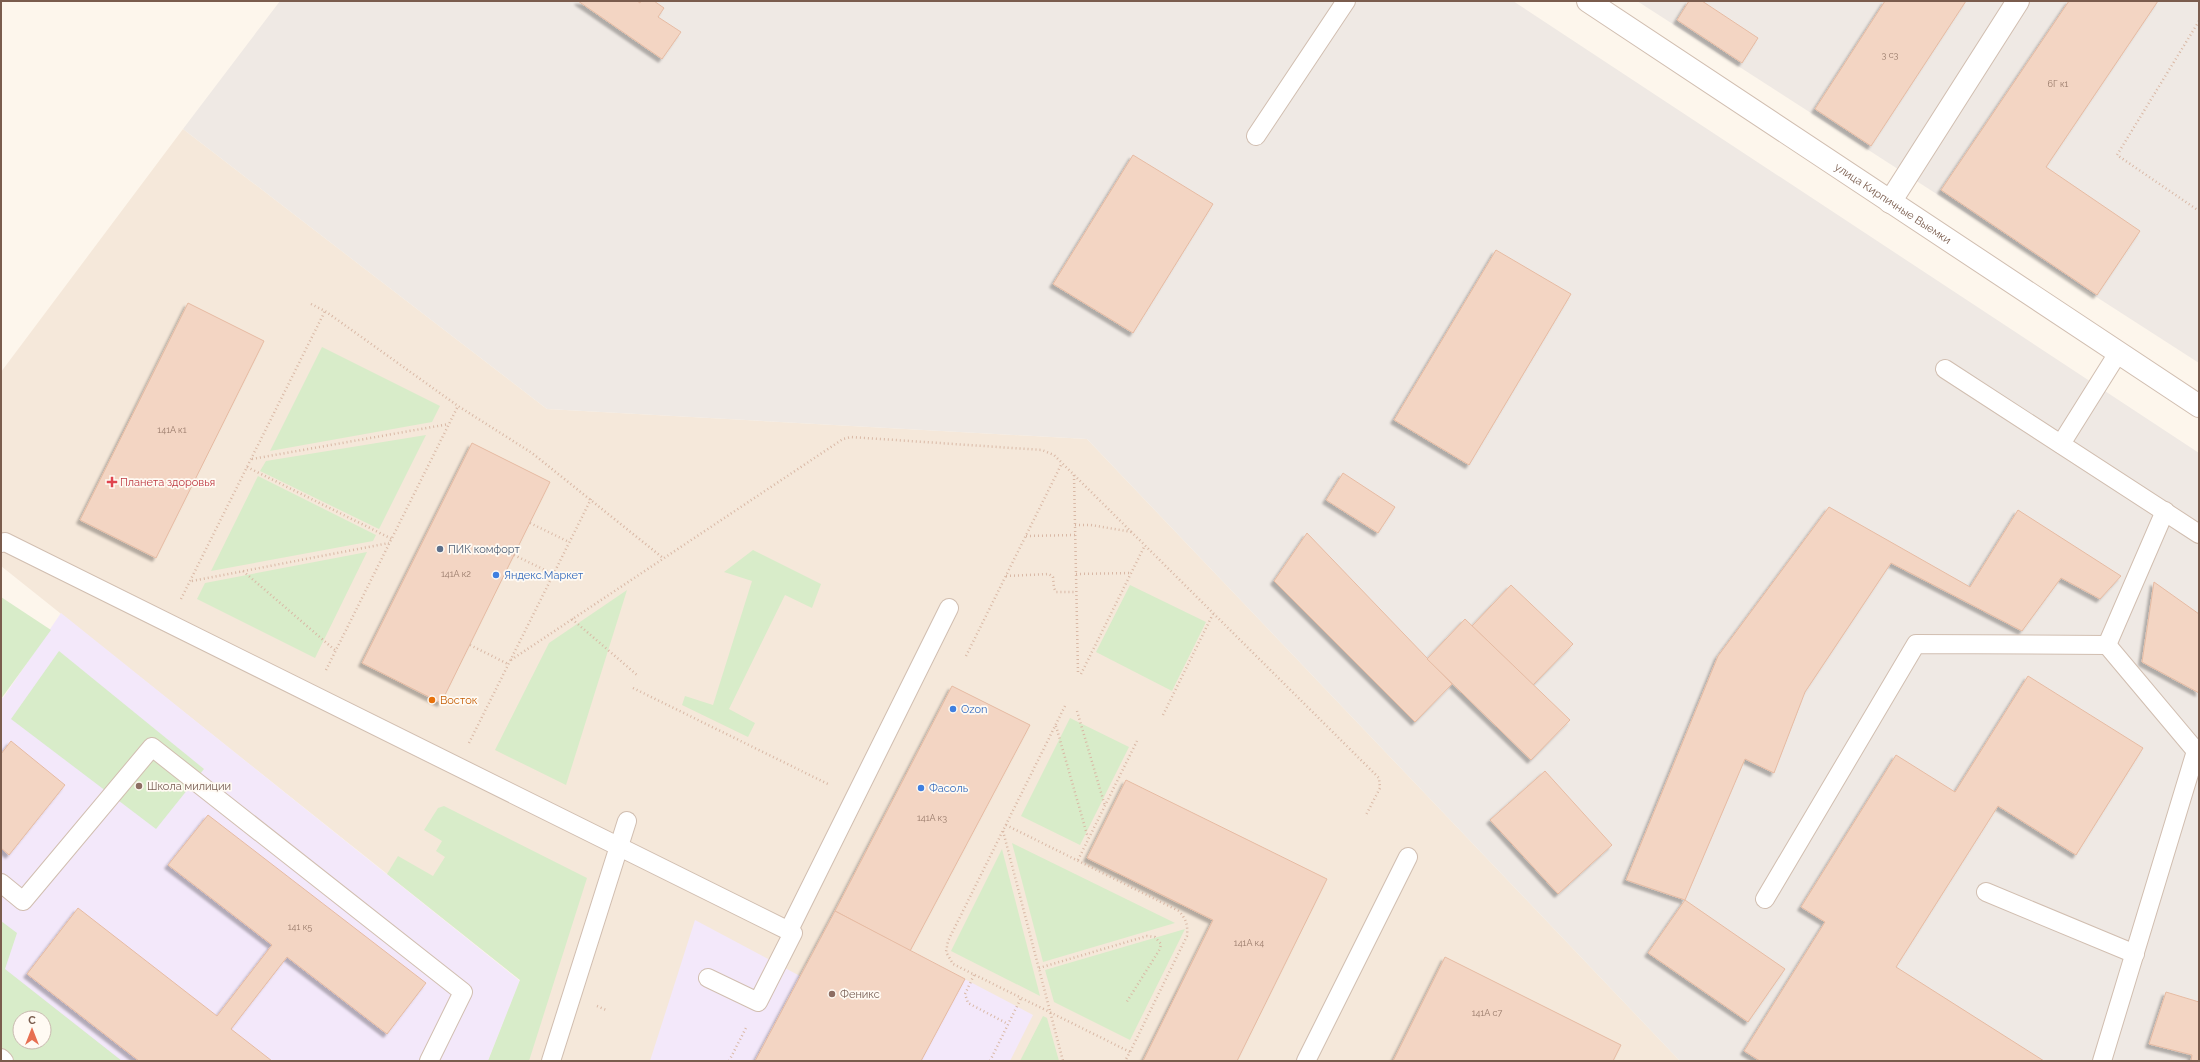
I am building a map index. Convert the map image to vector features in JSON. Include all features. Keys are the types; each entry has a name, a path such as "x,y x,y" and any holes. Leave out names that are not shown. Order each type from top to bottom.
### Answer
{"street":[{"name":"улица Кирпичные Выемки","path":"1588,1 2199,406"},
{"path":"1890,202 2018,1"}],"lane":[{"path":"1256,136 1346,1"},
{"path":"2062,444 2118,353"},
{"path":"1945,369 2199,534"},
{"path":"2107,645 2165,511"},
{"path":"1,542 4,542 793,933 758,1002 708,978"},
{"path":"789,930 949,608"},
{"path":"1765,899 1916,644 2107,645 2196,751 2102,1061"},
{"path":"1,883 24,901 152,747 463,992 429,1061"},
{"path":"551,1061 627,820"},
{"path":"1306,1061 1408,857"},
{"path":"1986,892 2135,954"},
{"path":"1,1058 4,1061"}],"path":[{"path":"2199,21 2117,155 2199,211"},
{"path":"310,304 325,312 458,406 532,453 663,558"},
{"path":"181,600 325,312"},
{"path":"326,671 458,406"},
{"path":"251,459 449,424"},
{"path":"511,660 838,440 846,437 1042,450 1054,455 1379,778 1380,788 1366,815"},
{"path":"966,656 1062,463"},
{"path":"247,468 392,539"},
{"path":"1074,475 1079,673 1145,546"},
{"path":"458,767 591,499"},
{"path":"530,523 569,542"},
{"path":"1075,525 1091,525 1132,532"},
{"path":"1026,536 1075,535"},
{"path":"191,581 390,543"},
{"path":"514,555 553,574"},
{"path":"243,571 336,651"},
{"path":"1076,574 1131,573"},
{"path":"1006,576 1049,574 1053,577 1056,592 1076,592"},
{"path":"1163,715 1214,614"},
{"path":"572,619 637,676"},
{"path":"470,645 508,664"},
{"path":"633,688 855,797"},
{"path":"1065,706 946,947 948,958 953,964 974,975 1130,1052"},
{"path":"1077,711 1104,806"},
{"path":"1055,725 1088,838"},
{"path":"1078,860 1137,741"},
{"path":"1006,825 1180,911 1187,923 1187,936 1125,1061"},
{"path":"1003,830 1063,1061"},
{"path":"1039,968 1147,936 1155,937 1161,944 1160,949 1126,1002"},
{"path":"974,975 965,994 968,1003 1008,1024"},
{"path":"990,1061 1021,998"},
{"path":"729,1061 758,1002"}],"shaded area":[{"path":"280,1 1513,1 2199,453 2199,1061 1680,1061 1087,439 547,409 183,129"},
{"path":"1637,1 2199,1 2199,363"},
{"path":"183,129 547,409 1087,439 1680,1061 488,1061 520,980 1,566 1,372"},
{"name":"Школа милиции","path":"61,613 520,981 488,1061 1,1061 1,697 3,698"},
{"name":"Феникс","path":"835,911 1033,1015 1010,1061 650,1061 695,920 800,976"}],"green space":[{"path":"322,347 440,406 432,422 270,451"},
{"path":"426,435 379,529 260,471 266,461"},
{"path":"258,476 376,535 373,541 211,571"},
{"path":"753,550 821,584 812,608 785,595 729,709 755,723 748,737 682,705 685,696 713,705 752,581 724,572"},
{"path":"367,552 315,658 197,599 205,583"},
{"path":"1130,585 1206,622 1172,691 1096,652"},
{"path":"627,590 566,785 495,750 549,643"},
{"path":"1,597 51,630 1,699"},
{"path":"59,651 204,769 156,829 11,719"},
{"path":"1070,718 1129,747 1080,845 1021,816"},
{"path":"444,806 587,878 529,1061 488,1061 520,980 387,874 398,856 433,876 445,857 436,851 442,841 424,830 438,808"},
{"path":"1012,843 1175,923 1043,962"},
{"path":"1002,849 1040,996 951,951"},
{"path":"1,921 17,933 5,969 122,1061 14,1061 1,1052"},
{"path":"1185,929 1130,1040 1054,1002 1045,970"},
{"path":"1043,1016 1047,1018 1059,1061 1020,1061"}],"building":[{"path":"578,1 637,1 640,3 641,1 654,1 664,8 658,17 681,32 662,59"},
{"path":"1689,1 1702,1 1758,38 1742,63 1677,20"},
{"path":"1885,1 1966,1 1871,146 1815,109"},
{"path":"2069,1 2158,1 2046,167 2140,231 2097,295 1941,190"},
{"path":"1133,155 1213,204 1133,333 1053,284"},
{"path":"1496,250 1571,294 1469,465 1394,420"},
{"path":"188,303 264,341 156,558 80,520"},
{"path":"472,443 550,482 441,703 362,663"},
{"path":"1343,473 1395,507 1378,533 1326,500"},
{"path":"1829,507 1970,587 2018,510 2121,576 2100,599 2061,578 2022,631 1891,563 1805,692 1774,773 1745,759 1685,900 1626,880 1718,656"},
{"path":"1307,533 1452,684 1415,722 1274,581"},
{"path":"2154,582 2199,614 2199,693 2142,662"},
{"path":"1511,585 1573,644 1533,685 1472,626"},
{"path":"1465,619 1570,720 1531,760 1427,659"},
{"path":"2028,676 2143,748 2076,855 1998,806 1896,967 2044,1061 1760,1061 1744,1051 1825,922 1801,907 1896,755 1955,792"},
{"path":"952,686 1030,725 910,951 835,911"},
{"path":"11,741 65,785 9,855 1,848 1,754"},
{"path":"1545,771 1612,845 1558,894 1490,820"},
{"path":"1126,780 1327,879 1237,1061 1143,1061 1213,920 1087,858"},
{"path":"208,815 426,983 387,1034 287,957 231,1029 272,1061 139,1061 27,974 78,908 217,1016 272,945 168,865"},
{"path":"1685,900 1785,969 1748,1022 1648,953"},
{"path":"835,911 965,979 921,1061 755,1061"},
{"path":"1445,957 1621,1045 1613,1061 1393,1061"},
{"path":"2166,992 2199,1002 2199,1061 2191,1061 2192,1055 2149,1044"}],"place":[{"name":"Планета здоровья","path":"112,482"},
{"name":"ПИК комфорт","path":"440,549"},
{"name":"Яндекс.Маркет","path":"496,575"},
{"name":"Восток","path":"432,700"},
{"name":"Ozon","path":"953,709"},
{"name":"Школа милиции","path":"139,786"},
{"name":"Фасоль","path":"921,788"},
{"name":"Феникс","path":"832,994"}]}
